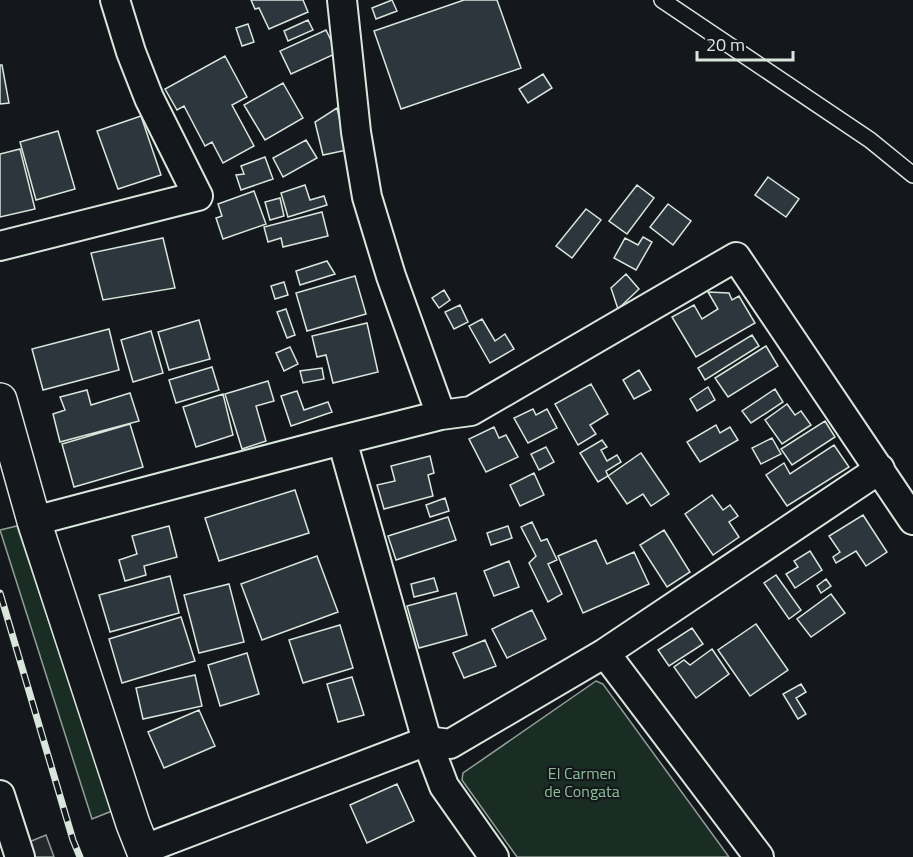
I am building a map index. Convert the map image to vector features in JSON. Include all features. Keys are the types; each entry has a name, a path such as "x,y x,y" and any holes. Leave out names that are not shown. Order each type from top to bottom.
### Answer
{"street":[{"path":"0,246 198,196 149,98 131,52 115,0"},
{"path":"342,0 356,132 367,197 391,276 441,415"},
{"path":"34,521 441,415 471,411 736,257 913,520"},
{"path":"0,400 34,521 144,853 427,741 450,744 605,653 880,469"},
{"path":"342,440 427,741 444,786 494,857"},
{"path":"605,653 759,857"},
{"path":"0,795 20,857"}],"lane":[{"path":"662,0 870,140 913,175"}],"green space":[{"path":"17,526 112,811 92,819 0,530"},
{"name":"El Carmen de Congata","path":"596,681 603,684 729,857 517,857 462,780 463,773"}],"shaded area":[{"path":"46,835 54,857 33,857 29,842"}],"building":[{"path":"251,0 303,0 308,12 269,29 259,8 255,9"},
{"path":"392,0 397,11 376,19 372,8"},
{"path":"464,0 497,0 521,68 401,109 374,31"},
{"path":"308,20 313,30 288,41 284,31"},
{"path":"248,24 254,42 242,46 236,28"},
{"path":"326,30 337,53 291,74 280,51"},
{"path":"225,56 247,97 232,105 254,146 223,163 212,142 205,146 184,106 177,110 165,89"},
{"path":"0,65 2,65 9,103 0,104"},
{"path":"543,74 552,88 528,103 519,89"},
{"path":"283,83 303,118 265,140 244,105"},
{"path":"337,108 347,150 323,155 315,122"},
{"path":"141,116 161,175 118,189 97,131"},
{"path":"58,131 75,189 36,200 20,142"},
{"path":"306,140 317,158 283,177 273,158"},
{"path":"20,149 35,209 0,217 0,154"},
{"path":"265,157 273,179 241,190 236,175 244,174 241,166"},
{"path":"768,177 799,199 786,217 755,195"},
{"path":"305,185 310,200 324,196 327,205 288,217 281,193"},
{"path":"637,185 654,198 627,234 609,221"},
{"path":"254,191 266,224 223,239 216,218 222,216 218,204"},
{"path":"280,198 284,216 270,220 265,202"},
{"path":"668,204 691,221 673,245 650,227"},
{"path":"586,209 601,220 572,258 556,246"},
{"path":"322,212 328,236 283,247 281,238 268,242 264,227"},
{"path":"643,237 652,242 636,270 614,258 625,238 638,245"},
{"path":"163,238 175,288 103,300 91,253"},
{"path":"327,261 335,274 300,285 296,271"},
{"path":"626,274 639,289 618,309 611,288"},
{"path":"355,276 366,314 307,331 296,293"},
{"path":"284,282 288,295 275,299 271,286"},
{"path":"444,290 450,300 439,308 432,298"},
{"path":"708,292 729,293 732,300 739,296 755,323 696,357 672,317 694,305 702,319 718,309"},
{"path":"460,305 468,322 454,329 445,312"},
{"path":"286,309 295,335 287,338 277,312"},
{"path":"482,319 495,341 505,334 514,349 490,363 469,326"},
{"path":"199,320 210,359 169,370 158,332"},
{"path":"367,323 378,372 333,383 326,355 317,357 312,336"},
{"path":"109,329 119,370 43,390 32,349"},
{"path":"151,331 163,373 133,382 121,340"},
{"path":"752,335 759,346 705,380 698,368"},
{"path":"766,346 778,366 728,397 715,378"},
{"path":"290,347 298,364 284,371 276,353"},
{"path":"212,367 219,390 176,403 169,380"},
{"path":"322,368 324,379 303,383 300,371"},
{"path":"639,370 651,390 634,399 623,380"},
{"path":"268,381 274,401 256,406 266,441 242,449 225,394"},
{"path":"591,384 608,414 590,425 596,434 578,445 555,404"},
{"path":"708,387 715,400 697,411 690,399"},
{"path":"775,389 783,402 751,423 742,411"},
{"path":"87,390 91,405 130,393 139,421 60,442 53,414 65,410 60,397"},
{"path":"297,391 304,410 328,402 332,412 291,426 281,396"},
{"path":"223,394 233,435 196,447 183,407"},
{"path":"787,404 795,415 801,411 811,425 782,444 765,420"},
{"path":"533,409 536,415 547,409 557,428 528,443 514,418"},
{"path":"825,421 835,437 792,465 781,449"},
{"path":"130,424 143,467 74,487 62,444"},
{"path":"716,425 720,433 730,427 738,440 700,462 687,442"},
{"path":"494,427 499,438 506,435 518,457 486,472 469,439"},
{"path":"772,438 781,454 761,464 752,448"},
{"path":"602,440 607,447 601,450 607,461 617,455 621,462 606,471 608,476 598,482 580,453"},
{"path":"834,445 849,467 787,506 766,475 784,463 790,474"},
{"path":"546,447 554,462 539,470 531,454"},
{"path":"641,453 669,494 651,506 643,494 627,504 608,476"},
{"path":"430,456 434,473 428,475 433,496 384,509 377,485 395,481 391,466"},
{"path":"534,473 544,495 520,506 510,485"},
{"path":"295,490 309,533 219,561 205,518"},
{"path":"712,495 723,510 730,505 738,516 729,522 739,537 713,555 685,514"},
{"path":"445,498 449,511 430,517 426,505"},
{"path":"863,515 887,552 866,566 856,551 836,563 833,557 840,552 829,536"},
{"path":"448,517 456,540 396,560 388,536"},
{"path":"532,522 541,541 547,539 557,560 548,564 562,594 548,602 529,563 536,556 521,527"},
{"path":"169,526 177,557 144,566 146,575 125,581 119,560 137,554 132,536"},
{"path":"508,526 512,538 491,545 487,533"},
{"path":"664,530 690,572 667,587 640,545"},
{"path":"596,540 607,564 634,552 649,584 583,613 558,556"},
{"path":"810,551 822,570 795,588 786,574 798,567 794,561"},
{"path":"317,556 338,612 262,640 241,584"},
{"path":"509,561 519,587 494,596 484,571"},
{"path":"776,575 801,610 789,619 764,583"},
{"path":"170,576 179,613 110,632 99,595"},
{"path":"434,578 438,591 414,597 411,584"},
{"path":"826,579 831,586 821,593 817,586"},
{"path":"229,584 244,642 199,653 184,595"},
{"path":"456,593 467,635 419,648 407,606"},
{"path":"831,594 845,613 811,637 797,619"},
{"path":"532,610 546,639 507,658 492,629"},
{"path":"181,617 195,661 122,683 109,639"},
{"path":"756,624 788,670 750,696 718,650"},
{"path":"340,625 353,668 303,683 289,640"},
{"path":"692,628 703,644 669,666 658,650"},
{"path":"485,640 496,666 464,678 453,653"},
{"path":"712,649 729,674 696,698 674,667 684,660 690,665"},
{"path":"247,653 259,694 220,706 208,665"},
{"path":"195,675 202,706 143,719 136,688"},
{"path":"352,677 364,715 338,722 327,684"},
{"path":"801,684 806,692 796,698 806,714 798,719 783,694"},
{"path":"199,710 215,746 164,768 148,732"},
{"path":"397,784 414,821 367,843 350,805"}],"railway":[{"path":"0,593 80,857"}]}
